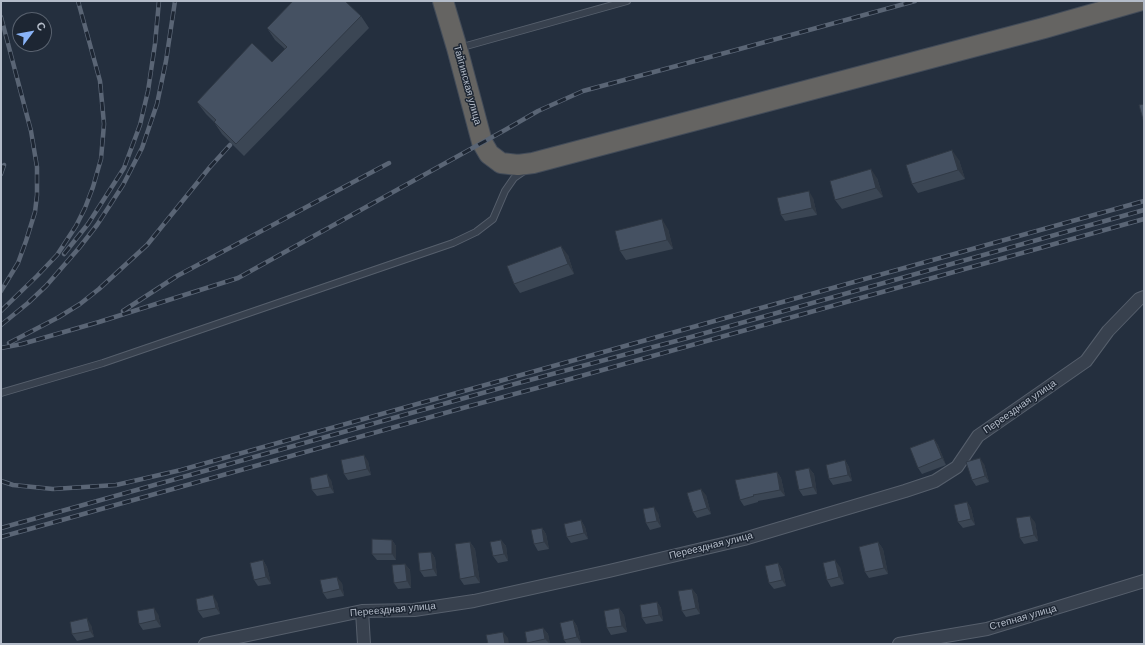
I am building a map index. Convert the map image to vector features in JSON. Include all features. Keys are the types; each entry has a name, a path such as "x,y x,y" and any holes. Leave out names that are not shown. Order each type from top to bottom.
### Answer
{"highway":[{"name":"Тайгинская улица","path":"443,1 482,142 489,154 501,163 518,165 533,163"},
{"path":"533,163 1044,28 1140,1"}],"street":[{"name":"Переездная улица","path":"205,644 362,611 414,610 474,600 609,571 744,539 935,481 958,467 978,436 1086,361 1108,331 1139,299 1144,297"},
{"name":"Степная улица","path":"899,644 986,629 1144,582"},
{"path":"362,611 364,644"}],"lane":[{"path":"457,48 627,1"},
{"path":"1,393 103,364 453,243 476,232 493,220 505,191 514,178 533,163"}],"building":[{"path":"293,1 345,1 361,16 236,144 214,122 216,120 197,102 252,43 272,62 287,47 267,28"},
{"path":"1144,104 1144,123 1139,105"},
{"path":"952,150 958,170 912,184 906,165"},
{"path":"871,169 876,188 835,200 830,181"},
{"path":"809,191 812,208 781,215 777,198"},
{"path":"662,219 667,240 620,251 615,231"},
{"path":"561,246 568,264 514,284 507,266"},
{"path":"934,439 942,458 918,468 910,448"},
{"path":"364,455 367,469 344,474 341,460"},
{"path":"980,458 985,476 972,480 966,462"},
{"path":"845,460 848,475 829,479 826,465"},
{"path":"809,468 813,487 799,490 795,471"},
{"path":"777,472 780,490 753,495 754,496 740,500 735,480"},
{"path":"327,474 330,487 312,490 310,478"},
{"path":"701,489 707,508 693,512 687,493"},
{"path":"967,502 971,519 958,522 954,505"},
{"path":"654,507 657,521 646,523 643,509"},
{"path":"1030,516 1034,535 1020,538 1016,518"},
{"path":"581,520 584,533 567,537 564,524"},
{"path":"542,528 544,542 534,544 531,530"},
{"path":"372,539 392,540 392,554 372,554"},
{"path":"501,540 504,554 493,556 490,542"},
{"path":"470,542 475,576 460,579 455,544"},
{"path":"878,542 884,568 865,572 859,547"},
{"path":"431,552 433,569 420,571 418,553"},
{"path":"263,560 266,577 254,580 250,563"},
{"path":"835,560 839,577 827,580 823,563"},
{"path":"778,563 782,580 769,583 765,566"},
{"path":"405,564 407,581 394,583 392,565"},
{"path":"337,577 340,589 323,593 320,580"},
{"path":"692,589 696,608 682,611 678,591"},
{"path":"213,595 216,608 198,611 196,599"},
{"path":"657,602 659,615 642,618 640,605"},
{"path":"154,608 156,620 139,624 137,611"},
{"path":"619,608 622,626 607,628 604,611"},
{"path":"87,618 90,631 72,634 70,622"},
{"path":"573,620 577,637 564,640 560,623"},
{"path":"543,628 545,639 527,643 525,632"},
{"path":"503,632 505,644 488,644 486,635"}],"railway":[{"path":"1,311 57,255 76,226 85,208 101,159 104,124 100,81 78,1"},
{"path":"64,254 88,224 124,168 140,125 148,91 155,44 159,1"},
{"path":"1,325 46,286 97,225 123,185 142,148 157,104 166,61 175,1"},
{"path":"1,348 22,344 99,322 238,278 538,111 583,91 915,1"},
{"path":"1,17 31,131 37,167 37,195 35,212 18,263 1,291"},
{"path":"9,343 59,317 80,304 99,289 147,245 210,167 230,145"},
{"path":"123,311 177,276 389,163"},
{"path":"1,174 4,165"},
{"path":"1,481 13,485 53,489 116,485 181,470 1144,201"},
{"path":"1,528 1144,210"},
{"path":"1,537 1144,219"}]}
